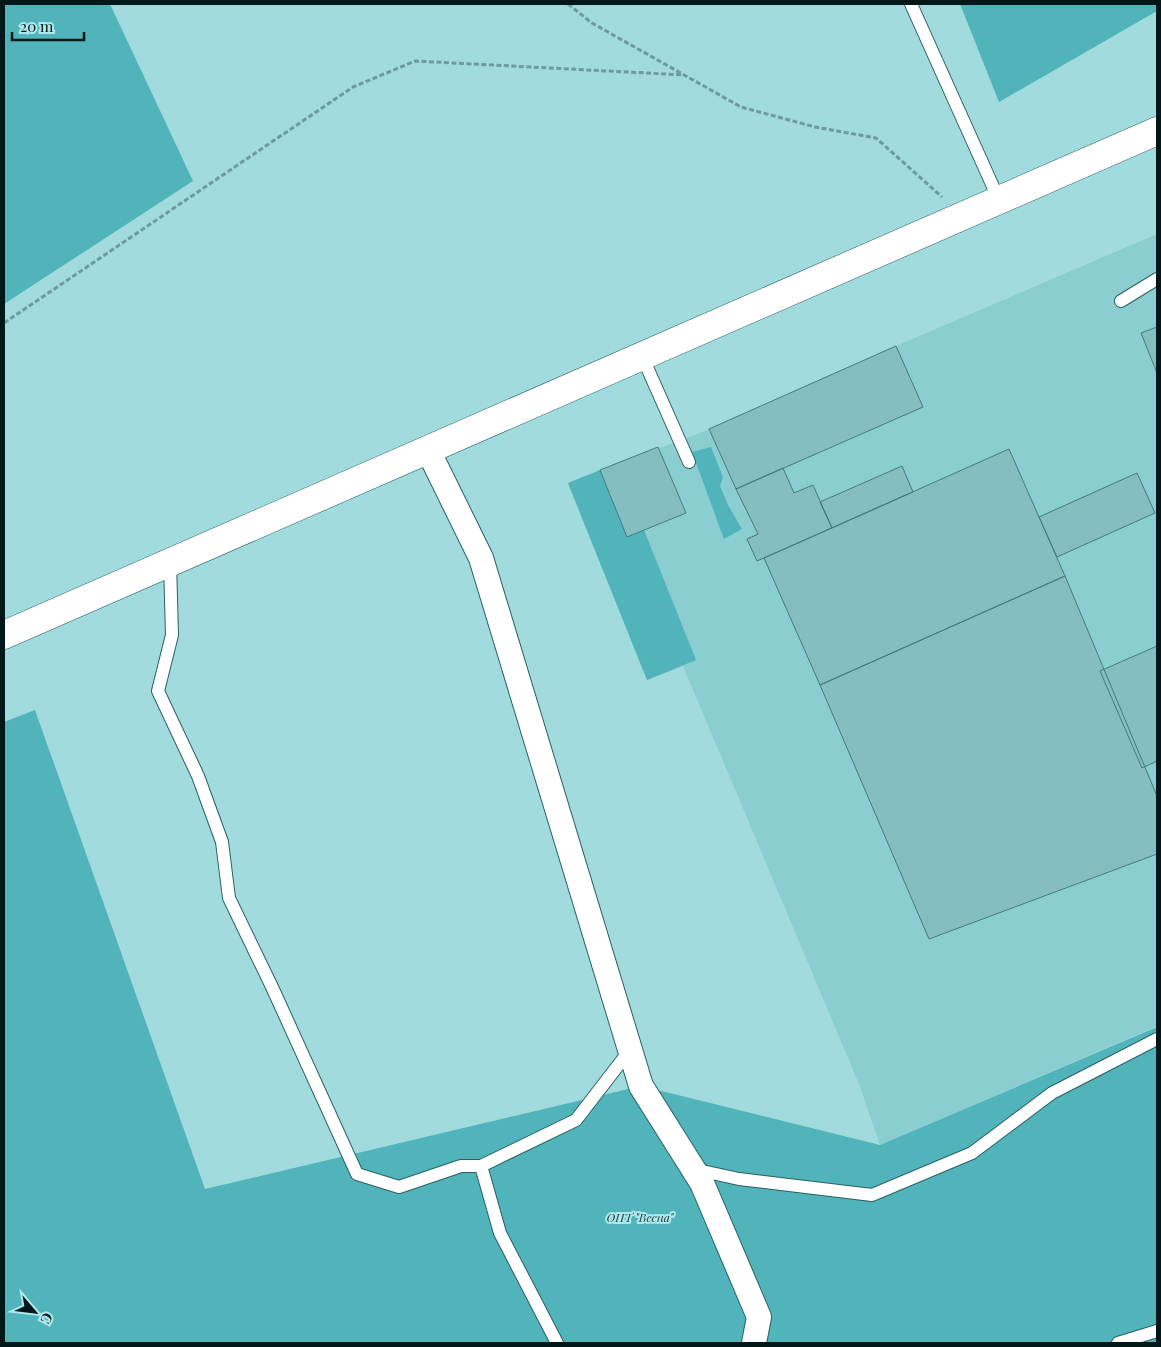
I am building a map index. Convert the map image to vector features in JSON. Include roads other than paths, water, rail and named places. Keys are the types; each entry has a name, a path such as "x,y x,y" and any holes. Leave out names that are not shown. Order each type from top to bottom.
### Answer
{"street":[{"path":"4,635 1157,131"},
{"path":"428,450 481,558 641,1086 702,1183 759,1317 754,1343"}],"lane":[{"path":"911,4 999,200"},
{"path":"1121,301 1157,280"},
{"path":"642,356 689,462"},
{"path":"170,562 172,635 158,691 198,776 222,842 229,898 272,987 357,1174 399,1187 461,1166 481,1166 576,1120 630,1050"},
{"path":"693,1169 739,1179 872,1195 972,1153 1052,1093 1157,1039"},
{"path":"481,1166 500,1233 556,1343"},
{"path":"1118,1343 1157,1331"}],"park label":[{"name":"ОНТ \"Весна\"","path":"640,1217"}]}
